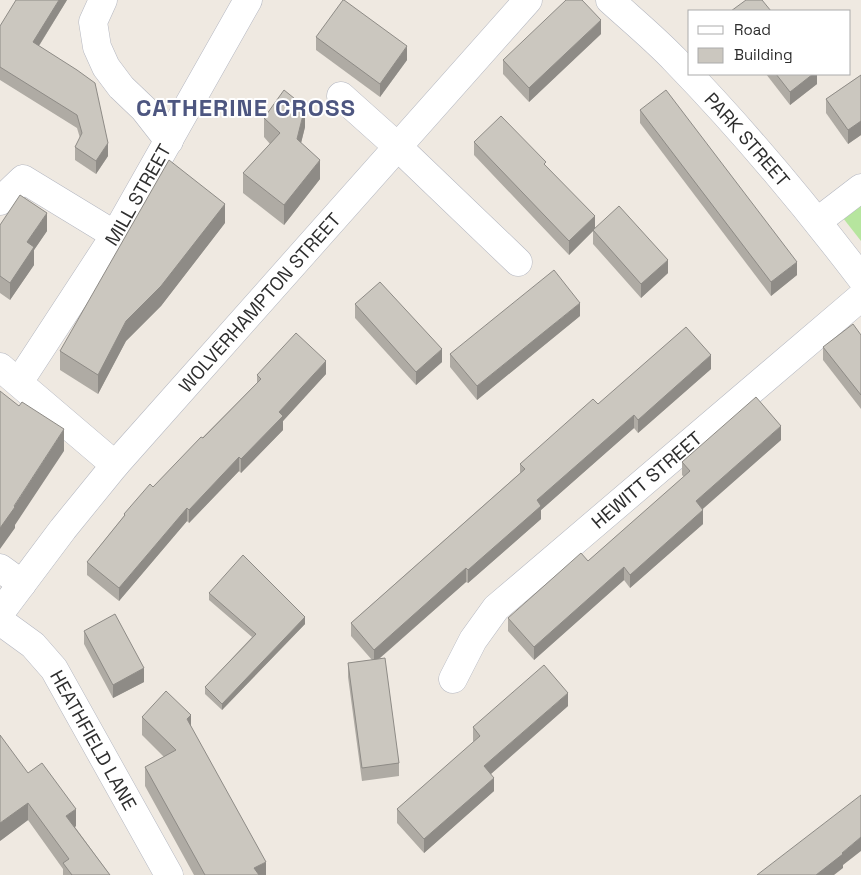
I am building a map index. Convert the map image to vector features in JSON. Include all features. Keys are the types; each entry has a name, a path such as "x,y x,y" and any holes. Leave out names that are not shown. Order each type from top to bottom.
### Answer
{"street":[{"path":"103,0 93,22 98,47 106,67 121,87 144,109 169,141"},
{"name":"MILL STREET","path":"10,374 115,235 248,0"},
{"name":"WOLVERHAMPTON STREET","path":"0,613 63,529 115,465 528,0"},
{"name":"PARK STREET","path":"610,0 674,58 688,73"},
{"name":"PARK STREET","path":"689,75 818,221 861,278"},
{"path":"341,96 398,146 518,262"},
{"path":"0,201 23,180 115,235"},
{"path":"818,221 861,188"},
{"name":"HEWITT STREET","path":"453,679 473,640 496,608 861,297"},
{"path":"10,374 115,465"},
{"path":"0,568 22,584"},
{"name":"HEATHFIELD LANE","path":"0,621 33,645 54,669 169,875"}],"green space":[{"path":"861,204 861,241 843,218"}],"building":[{"path":"16,0 59,0 33,42 95,83 108,143 96,161 75,147 82,133 77,115 0,67 0,26"},
{"path":"343,0 407,46 380,84 316,37"},
{"path":"566,0 582,0 601,20 529,88 503,60"},
{"path":"746,0 762,0 770,10 732,10"},
{"path":"777,75 812,75 790,92"},
{"path":"861,75 861,121 848,130 826,99"},
{"path":"284,90 305,107 297,139 320,160 284,205 243,173 280,133 264,118"},
{"path":"666,90 797,262 771,282 640,110"},
{"path":"501,116 546,162 544,164 595,216 569,241 474,142"},
{"path":"169,160 225,204 161,286 126,321 98,375 60,351"},
{"path":"20,195 47,213 27,242 34,247 10,283 0,276 0,225"},
{"path":"619,206 668,260 641,284 593,230"},
{"path":"554,270 580,303 477,386 450,354"},
{"path":"380,282 442,349 416,372 355,304"},
{"path":"853,324 861,335 861,395 823,347"},
{"path":"686,327 711,355 638,420 634,415 537,500 541,506 468,570 466,568 374,650 351,623 525,469 520,464 593,399 598,404"},
{"path":"296,333 326,361 279,412 283,416 241,459 239,457 189,510 187,508 119,588 87,562 150,484 153,487 261,379 257,375"},
{"path":"0,391 19,406 22,402 64,429 0,528"},
{"path":"756,397 781,426 696,501 703,510 630,575 624,567 534,647 508,618 581,553 588,561 690,471 682,462"},
{"path":"243,555 305,617 222,704 205,687 256,634 209,593"},
{"path":"115,614 144,668 113,685 84,631"},
{"path":"385,658 399,763 362,768 348,663"},
{"path":"544,665 568,693 484,766 494,778 424,839 397,809 480,736 473,727"},
{"path":"166,691 191,715 187,719 266,862 254,868 259,875 205,875 145,767 176,750 142,717"},
{"path":"0,735 28,773 42,763 76,809 66,816 110,875 72,875 63,863 69,859 28,803 0,823"},
{"path":"861,795 861,837 816,875 757,875"}],"district":[{"name":"CATHERINE CROSS","path":"246,107"}]}
